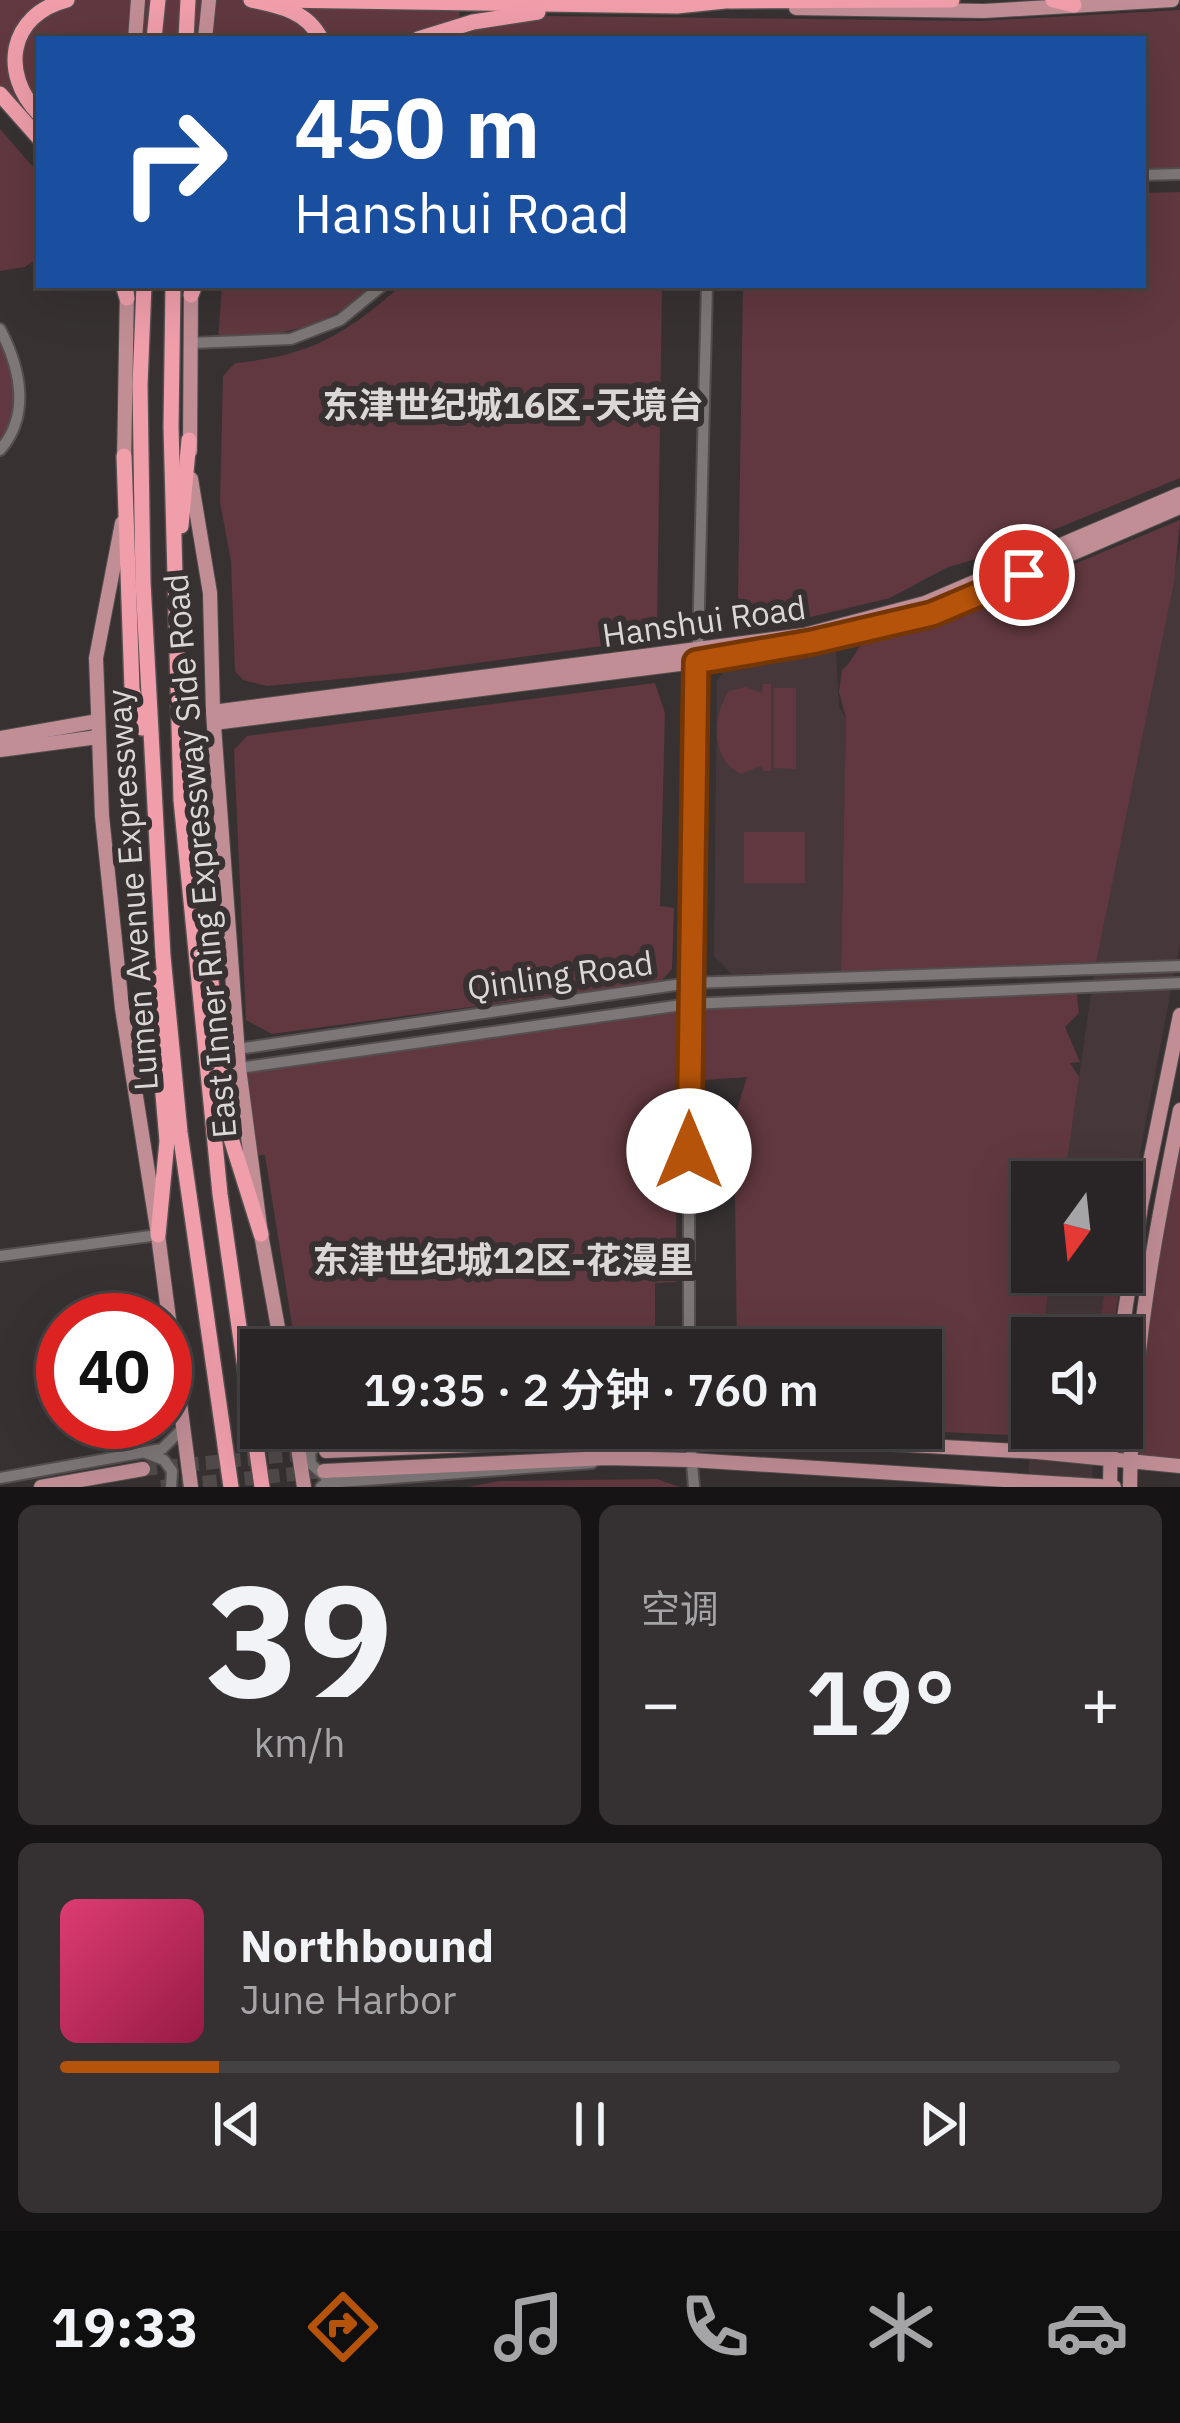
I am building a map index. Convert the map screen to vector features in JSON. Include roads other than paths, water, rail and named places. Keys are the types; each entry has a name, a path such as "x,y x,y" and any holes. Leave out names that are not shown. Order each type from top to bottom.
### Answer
{"highway":[{"path":"36,111 16,91 8,72 11,43 31,14 68,0"},
{"path":"154,36 158,0"},
{"path":"186,36 188,0"},
{"path":"251,0 308,19 319,36"},
{"path":"277,0 677,6 733,1 952,0"},
{"path":"1053,0 1074,5"},
{"path":"428,36 472,22 586,4"},
{"path":"0,94 36,135"},
{"name":"Lumen Avenue Expressway","path":"144,288 140,385 150,755 163,956 183,1151 231,1487"},
{"name":"Lumen Avenue Expressway","path":"173,288 170,427 178,759 220,1194 262,1487"},
{"path":"176,661 184,601 181,526 189,440"},
{"path":"124,456 132,688 150,755"},
{"path":"192,921 211,980 228,1130 261,1234"},
{"path":"158,1234 167,1141 155,1001 163,956"}],"main road":[{"path":"135,36 137,0"},
{"path":"205,36 208,0"},
{"path":"677,6 984,11 1172,0"},
{"name":"East Inner Ring Expressway Side Road","path":"192,288 191,498 210,593 213,718 239,1068 278,1329"},
{"name":"East Inner Ring Expressway Side Road","path":"126,289 123,519 97,658 98,729 122,1008 165,1293"},
{"name":"Hanshui Road","path":"696,656 804,635 925,603 1180,494"},
{"name":"Hanshui Road","path":"213,718 812,642 932,614 1180,508"},
{"path":"0,738 98,729"},
{"path":"0,750 98,729"},
{"path":"1124,1317 1141,1206 1180,1015"},
{"path":"1130,1487 1159,1219 1180,1110"},
{"path":"942,1448 1178,1466"},
{"name":"East Inner Ring Expressway Side Road","path":"185,1449 190,1487"},
{"path":"299,1449 304,1487"},
{"path":"322,1479 608,1458 1111,1487 1111,1449"},
{"path":"40,1487 145,1461"}],"street":[{"path":"1146,176 1180,174"},
{"path":"190,343 291,339 340,320 379,288"},
{"path":"689,1329 689,983 707,288"},
{"path":"0,329 19,374 20,405 0,451"},
{"name":"Qinling Road","path":"238,1049 689,983 1180,966"},
{"name":"Qinling Road","path":"239,1068 689,1004 1180,983"},
{"path":"0,1256 158,1234"},
{"path":"145,1461 162,1449"},
{"path":"316,1449 310,1452 311,1464 318,1474 336,1482"},
{"path":"690,1449 694,1487"},
{"path":"322,1479 336,1482 581,1466 608,1458"},
{"path":"0,1478 164,1460 172,1471 171,1487"}],"tunnel":[{"path":"143,1469 309,1453"},
{"path":"161,1487 324,1471"}],"district":[{"name":"东津世纪城16区-天境台","path":"513,405"},
{"name":"东津世纪城12区-花漫里","path":"503,1260"}]}
